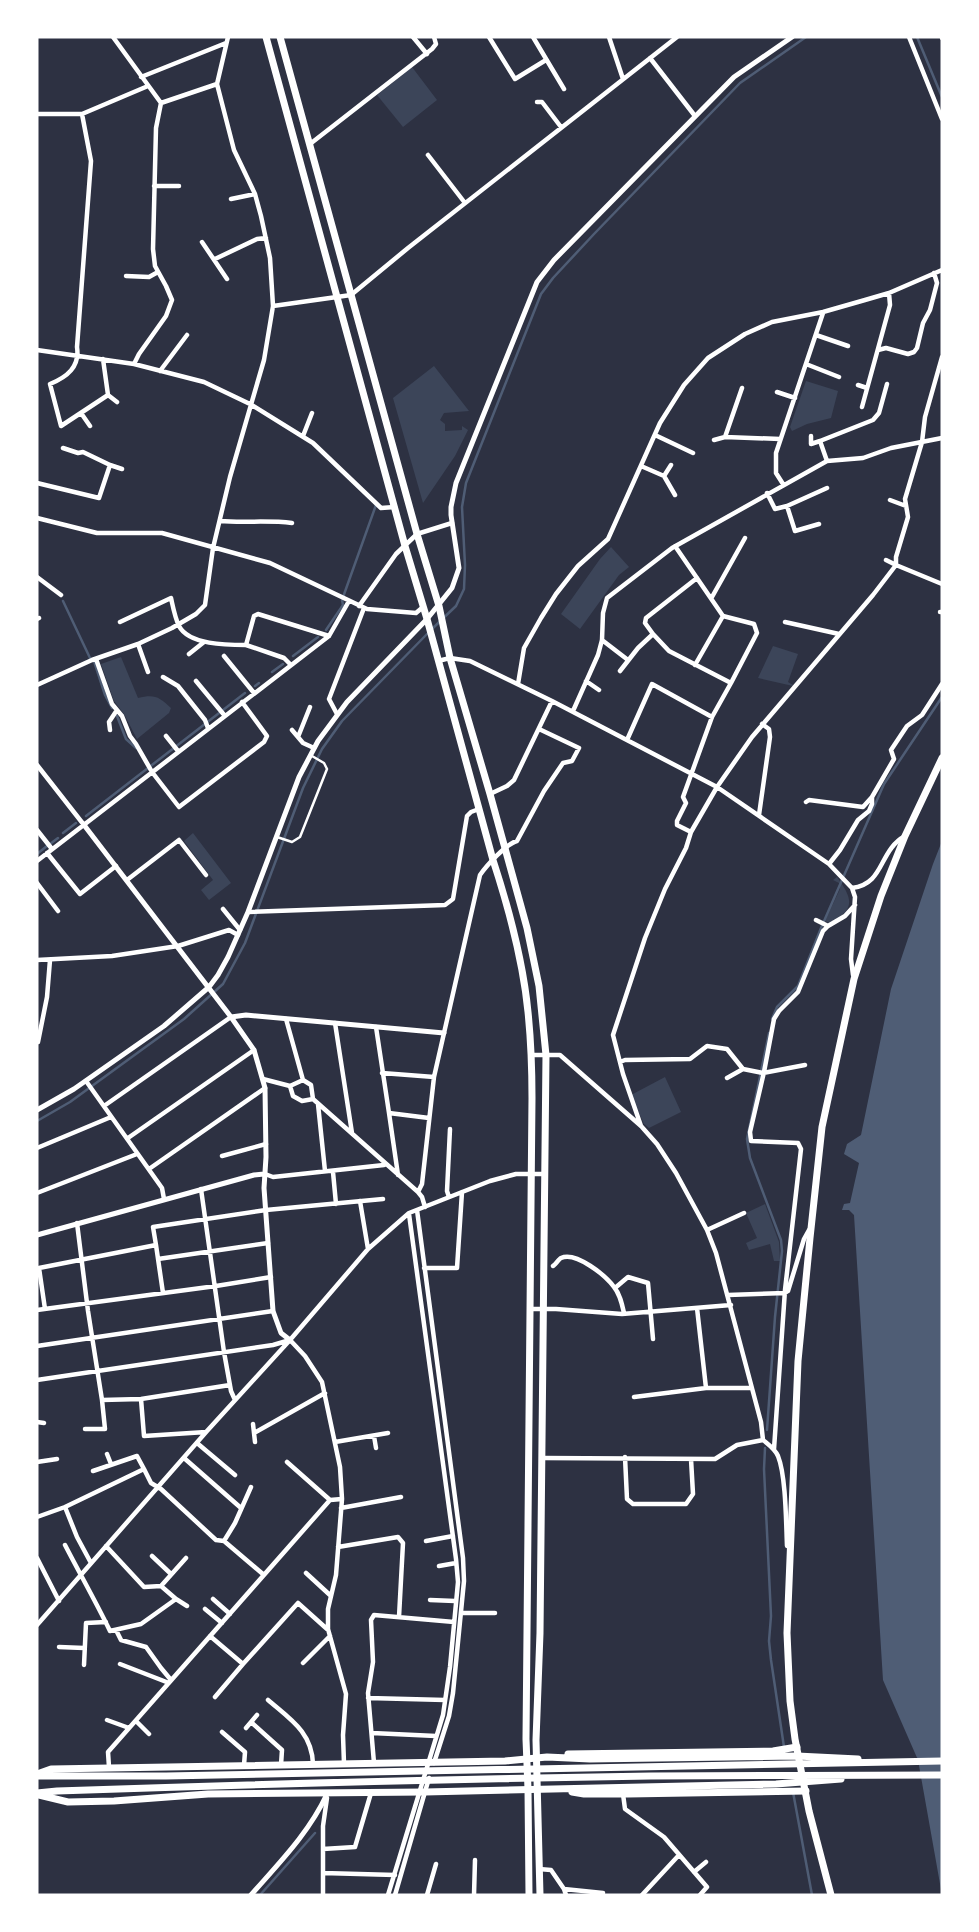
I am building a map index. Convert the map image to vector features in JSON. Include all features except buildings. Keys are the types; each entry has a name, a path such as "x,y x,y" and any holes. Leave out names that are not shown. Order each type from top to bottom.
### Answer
{"main road":[{"path":"266,37 404,546 503,893 528,1010 532,1055 526,1739 533,1789 540,1895"},
{"path":"280,37 439,606 450,658 491,794 535,961 542,1010 546,1055 543,1458 540,1633 529,1895"},
{"path":"831,1895 817,1844 790,1701 787,1633 798,1361 822,1127 854,979 881,896 905,836 942,758"},
{"path":"550,1757 597,1753 773,1751 797,1747"},
{"path":"37,1775 51,1769 432,1762 536,1757 590,1759 797,1756 883,1761"},
{"path":"37,1775 260,1774 942,1760"},
{"path":"37,1794 70,1790 261,1784 650,1776 942,1774"},
{"path":"37,1794 68,1802 150,1800 208,1794 776,1784 866,1776"},
{"path":"551,1788 584,1794 806,1791"}],"street":[{"path":"113,37 160,103 156,128 153,249 155,266 172,300 166,316 138,354 134,364"},
{"path":"414,37 426,54"},
{"path":"310,144 426,54 436,44 435,37"},
{"path":"489,37 515,79 546,60"},
{"path":"533,37 564,89"},
{"path":"609,37 623,79"},
{"path":"273,306 351,295 677,37"},
{"path":"37,1110 86,1081 164,1026 209,987 229,957 314,748 337,713 439,606 452,588 459,568 451,507 456,483 537,282 554,260 733,77 792,37"},
{"path":"909,37 942,119"},
{"path":"141,77 218,48 228,40"},
{"path":"37,685 138,644 196,614 205,605 213,548 230,477 264,360 273,306 271,266 255,194 234,150 217,84 228,40"},
{"path":"650,58 695,116"},
{"path":"160,103 217,84"},
{"path":"37,114 82,114 148,86"},
{"path":"537,102 542,102 561,127"},
{"path":"82,114 91,161 78,356 70,373 50,384 61,426 108,394"},
{"path":"428,155 466,203"},
{"path":"154,186 179,186"},
{"path":"231,199 255,194"},
{"path":"215,259 257,239 266,238"},
{"path":"202,242 228,279"},
{"path":"518,684 524,648 556,594 578,566 608,539 660,423 679,393 708,358 745,334 772,322 824,312 888,293 942,270"},
{"path":"126,276 149,277 158,272"},
{"path":"878,350 886,348 908,354 917,348 937,283 934,273"},
{"path":"862,407 890,304 888,293"},
{"path":"783,484 776,473 776,453 824,312"},
{"path":"160,372 187,335"},
{"path":"816,335 848,346"},
{"path":"37,350 134,364 204,382 250,404 303,436 381,508 395,508"},
{"path":"641,1126 613,1035 658,905 691,832 717,787 762,724 896,565 908,517 905,499 942,357"},
{"path":"103,359 108,394 117,402"},
{"path":"806,364 839,377"},
{"path":"811,436 811,444 873,420 884,405 887,384"},
{"path":"858,385 867,388"},
{"path":"725,437 742,388"},
{"path":"777,392 795,398"},
{"path":"732,397 738,399"},
{"path":"81,413 90,426"},
{"path":"303,436 312,413"},
{"path":"855,427 858,433"},
{"path":"654,435 693,453"},
{"path":"714,440 725,437 780,439"},
{"path":"573,711 603,640 603,613 607,598 675,546 827,461 863,458 891,448 942,438"},
{"path":"820,441 827,461"},
{"path":"63,449 83,452 122,469"},
{"path":"37,483 99,498 110,465"},
{"path":"664,476 671,465"},
{"path":"641,466 664,476 675,495"},
{"path":"767,493 775,509 827,488"},
{"path":"890,500 906,506"},
{"path":"787,506 795,531 819,524"},
{"path":"37,518 97,533 162,533 256,558 362,607 416,613 423,607"},
{"path":"220,521 292,523"},
{"path":"337,713 329,699 362,607 404,546 417,534 452,523"},
{"path":"712,597 745,538"},
{"path":"675,546 723,616 754,624 757,633 704,734 683,797 686,803 677,825 691,832"},
{"path":"886,560 942,584"},
{"path":"37,577 61,595"},
{"path":"697,578 646,618 645,623 668,651 732,684"},
{"path":"120,622 171,598 177,624 184,634 204,642 246,645 288,662"},
{"path":"37,861 49,848 84,825 178,751 207,724 242,702 251,690 325,634 349,601"},
{"path":"246,645 254,616 258,614 325,634"},
{"path":"695,665 723,616"},
{"path":"785,622 839,634"},
{"path":"620,671 653,634"},
{"path":"603,640 628,660"},
{"path":"189,654 204,642"},
{"path":"138,644 148,672"},
{"path":"225,656 251,690"},
{"path":"438,661 450,658 470,661 573,711 717,787 829,864 852,888 855,905 851,959 854,979"},
{"path":"96,659 112,704 122,716 130,736 152,772 179,807 264,742 267,736 242,702"},
{"path":"163,677 178,686 207,724"},
{"path":"196,681 222,713"},
{"path":"586,681 599,690"},
{"path":"627,740 652,684 712,717"},
{"path":"829,864 894,759 891,750 906,726 922,715 942,684"},
{"path":"491,794 514,780 552,701"},
{"path":"298,737 310,707"},
{"path":"110,730 109,722 117,710"},
{"path":"759,815 769,737 769,729 762,724"},
{"path":"418,1192 422,1184 434,1077 480,875 511,843 517,841 544,791 563,763 572,761 579,748 539,729"},
{"path":"292,730 303,743 314,748"},
{"path":"166,736 178,751"},
{"path":"37,765 232,1017 254,1050 263,1079 266,1144 264,1174 274,1311 281,1333 314,1367 322,1382 340,1467 342,1499 336,1575 328,1609 328,1629 346,1694 344,1763"},
{"path":"858,820 869,811 872,797"},
{"path":"806,802 809,800 863,807"},
{"path":"248,912 445,905 453,899 467,816 479,809"},
{"path":"37,830 80,894 116,866"},
{"path":"852,888 871,882 888,851 897,840 905,836"},
{"path":"127,880 179,840 206,875"},
{"path":"37,883 58,911"},
{"path":"49,900 54,895"},
{"path":"774,1449 785,1293 801,1149 798,1143 751,1140 750,1132 774,1018 797,992 823,931 822,923 845,916 855,905"},
{"path":"223,909 239,932"},
{"path":"37,960 112,956 178,946 229,930 239,932"},
{"path":"38,1042 47,997 50,960"},
{"path":"104,1106 232,1017 246,1015 444,1033"},
{"path":"286,1019 303,1080 311,1085 325,1171"},
{"path":"42,1023 51,1025"},
{"path":"335,1023 352,1134"},
{"path":"376,1026 398,1176"},
{"path":"620,1062 690,1059 706,1046 727,1049 743,1069 762,1073 805,1065"},
{"path":"128,1138 254,1050"},
{"path":"532,1055 560,1055 641,1126 657,1143 677,1173 707,1230 731,1305 761,1422 763,1440 774,1449 779,1459 789,1572"},
{"path":"727,1078 743,1069"},
{"path":"382,1073 434,1077"},
{"path":"263,1079 290,1086 303,1080"},
{"path":"86,1081 162,1188 163,1199"},
{"path":"290,1086 293,1096 302,1101 315,1101 418,1192 425,1207"},
{"path":"149,1169 265,1088"},
{"path":"389,1113 429,1118"},
{"path":"37,1148 111,1117"},
{"path":"449,1197 450,1129"},
{"path":"222,1156 266,1144"},
{"path":"37,1193 137,1154"},
{"path":"231,1154 233,1162"},
{"path":"37,1235 254,1175 273,1177 385,1165"},
{"path":"333,1171 336,1204"},
{"path":"38,1622 368,1250 409,1213 516,1174 545,1174"},
{"path":"201,1189 224,1352 235,1400"},
{"path":"424,1268 457,1268 462,1192"},
{"path":"163,1293 153,1227 266,1210 383,1199"},
{"path":"360,1201 368,1250"},
{"path":"388,1895 451,1705 464,1581 416,1210"},
{"path":"409,1213 458,1582 445,1700 432,1762"},
{"path":"707,1230 744,1213"},
{"path":"77,1223 105,1429 85,1429"},
{"path":"785,1293 790,1286 804,1238 811,1229"},
{"path":"158,1259 268,1243"},
{"path":"45,1309 38,1268 156,1245"},
{"path":"553,1266 563,1258 572,1258 596,1270 615,1287 624,1313"},
{"path":"615,1287 628,1276 648,1283 653,1339"},
{"path":"37,1310 271,1277"},
{"path":"728,1294 785,1293"},
{"path":"421,1298 428,1297"},
{"path":"530,1309 624,1313 731,1305"},
{"path":"697,1308 706,1388"},
{"path":"37,1346 274,1311"},
{"path":"37,1380 273,1345 290,1340"},
{"path":"431,1372 438,1371"},
{"path":"102,1400 141,1399 230,1385"},
{"path":"634,1397 706,1388 752,1388"},
{"path":"254,1433 325,1393"},
{"path":"141,1399 144,1436 207,1432"},
{"path":"37,1422 44,1423"},
{"path":"253,1424 256,1442"},
{"path":"335,1442 388,1433"},
{"path":"374,1436 376,1448"},
{"path":"543,1458 715,1459 737,1445 763,1440"},
{"path":"198,1443 236,1475"},
{"path":"107,1454 111,1464"},
{"path":"93,1471 137,1456 157,1488 216,1539 224,1541 264,1575"},
{"path":"625,1457 627,1499 633,1504 686,1504 693,1494 691,1459"},
{"path":"184,1458 240,1508"},
{"path":"37,1462 57,1459"},
{"path":"286,1462 330,1500"},
{"path":"37,1517 65,1507 144,1469"},
{"path":"224,1541 251,1487"},
{"path":"341,1508 401,1497"},
{"path":"108,1767 108,1752 135,1721 330,1500 342,1499"},
{"path":"65,1507 91,1563"},
{"path":"426,1541 453,1536"},
{"path":"338,1547 398,1537 403,1543 399,1617"},
{"path":"65,1545 110,1631 141,1624 176,1599"},
{"path":"106,1546 144,1587 161,1586 187,1606"},
{"path":"152,1556 171,1574"},
{"path":"37,1558 59,1601"},
{"path":"161,1586 186,1558"},
{"path":"439,1566 456,1563"},
{"path":"306,1573 331,1596"},
{"path":"213,1599 230,1614"},
{"path":"430,1600 455,1601"},
{"path":"215,1697 298,1603 328,1629"},
{"path":"205,1609 222,1623"},
{"path":"461,1613 495,1613"},
{"path":"374,1763 368,1698 373,1662 371,1620 374,1615 460,1623"},
{"path":"83,1665 86,1623 106,1622"},
{"path":"116,1630 121,1640 146,1647 170,1682"},
{"path":"210,1636 243,1664"},
{"path":"303,1663 330,1636"},
{"path":"59,1647 85,1648"},
{"path":"120,1664 170,1682"},
{"path":"368,1698 445,1700"},
{"path":"275,1706 281,1699"},
{"path":"268,1700 301,1728 312,1751 313,1764"},
{"path":"246,1728 257,1715"},
{"path":"107,1720 129,1728"},
{"path":"135,1721 149,1734"},
{"path":"251,1722 282,1750 281,1765"},
{"path":"222,1732 245,1752 244,1765"},
{"path":"372,1733 436,1736"},
{"path":"395,1895 422,1792"},
{"path":"323,1849 355,1847 370,1793"},
{"path":"323,1895 323,1826 327,1794"},
{"path":"251,1895 300,1839 316,1817 327,1794"},
{"path":"623,1794 625,1810 664,1837 707,1887 700,1895"},
{"path":"642,1895 679,1855"},
{"path":"474,1895 475,1860"},
{"path":"694,1872 706,1862"},
{"path":"427,1895 436,1864"},
{"path":"539,1869 551,1870 565,1892 603,1893"},
{"path":"323,1873 395,1875"}],"lane":[{"path":"276,837 292,842 300,837 326,775 326,766 310,755"}],"shaded area":[{"path":"412,67 437,100 403,127 377,95"},
{"path":"434,366 469,411 444,413 440,420 445,424 445,431 462,430 462,426 468,430 455,456 423,503 393,398"},
{"path":"806,381 838,391 831,418 792,431 790,427"},
{"path":"611,547 629,567 619,575 580,629 561,614"},
{"path":"773,646 798,654 788,682 793,686 758,678"},
{"path":"121,657 138,698 156,697 171,708 169,713 137,739 114,701 101,664"},
{"path":"193,833 231,883 209,900 201,890 213,880 184,841"},
{"path":"942,841 942,1895 918,1760 883,1680 854,1215 849,1210 842,1210 844,1204 850,1203 859,1163 844,1154 847,1144 861,1135 891,989"},
{"path":"837,877 849,898 848,909 829,923 825,921 840,889 839,883 833,880"},
{"path":"665,1077 681,1112 649,1128 644,1124 631,1095"},
{"path":"765,1204 779,1242 780,1261 774,1261 770,1244 749,1250 746,1243 757,1238 746,1213"}],"waterway":[{"path":"433,628 456,606 464,589 462,507 466,483 541,294 594,234 740,83 806,37"},
{"path":"917,37 942,97"},
{"path":"326,630 343,605 342,600 376,505"},
{"path":"63,601 90,658"},
{"path":"37,1121 70,1102 184,1019 223,984 245,943 303,788 322,749 342,721 428,633"},
{"path":"293,656 318,637"},
{"path":"94,661 112,708"},
{"path":"272,672 283,664"},
{"path":"255,686 259,683"},
{"path":"86,816 245,693"},
{"path":"772,1019 777,1007 798,986 884,784 942,697"},
{"path":"117,716 126,739 136,748"},
{"path":"63,833 76,823"},
{"path":"50,844 58,838"},
{"path":"37,854 47,846"},
{"path":"767,1430 782,1251 781,1240 750,1158 747,1139 769,1033"},
{"path":"765,1448 771,1616 769,1641 784,1747"},
{"path":"793,1792 812,1895"},
{"path":"260,1895 315,1833"}]}
